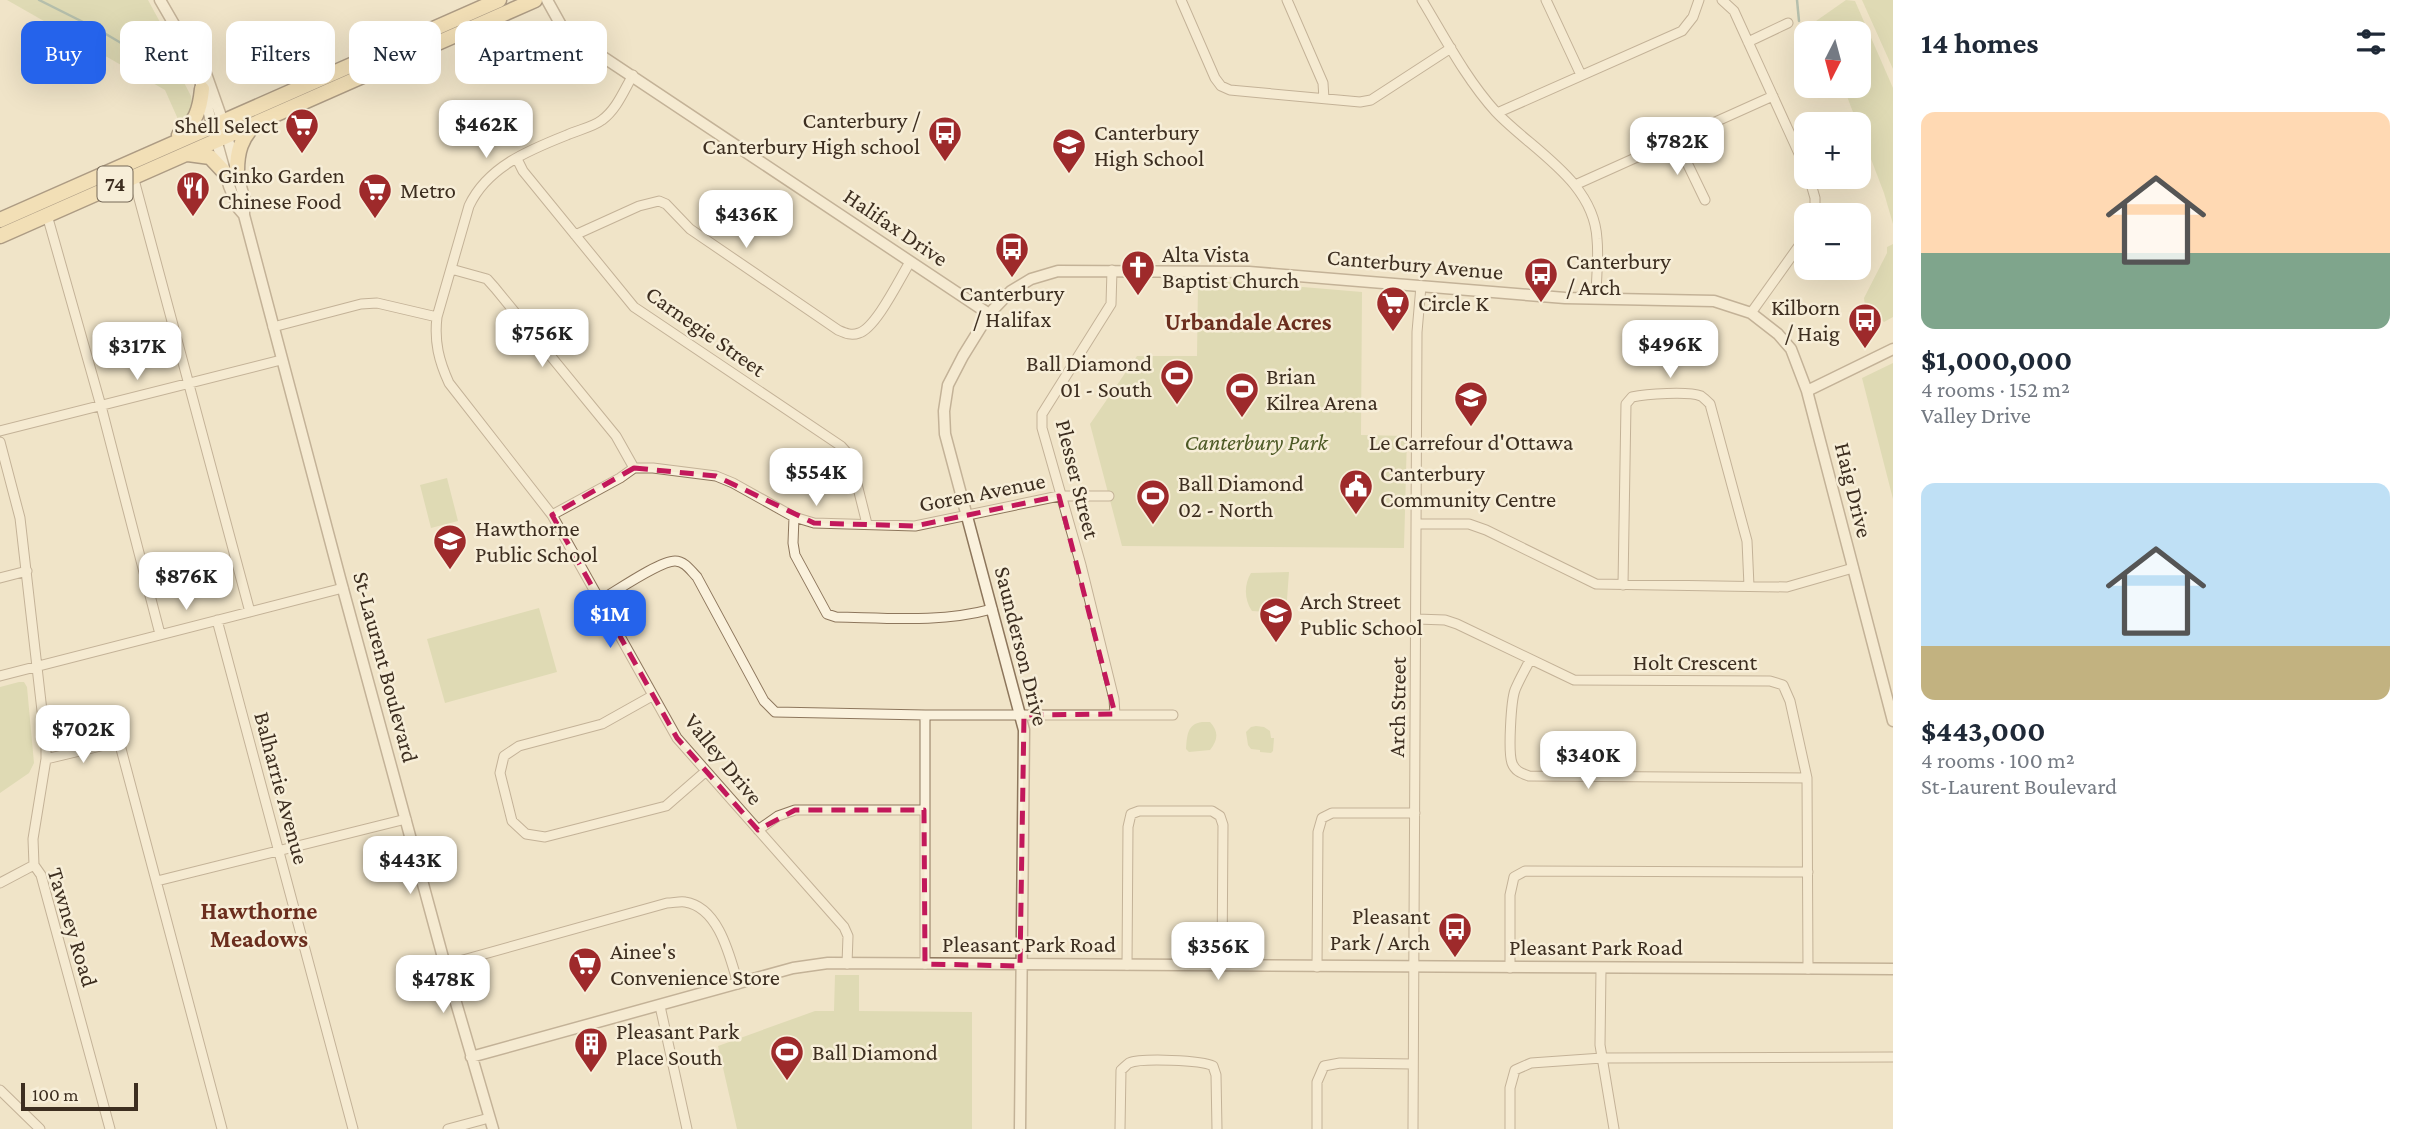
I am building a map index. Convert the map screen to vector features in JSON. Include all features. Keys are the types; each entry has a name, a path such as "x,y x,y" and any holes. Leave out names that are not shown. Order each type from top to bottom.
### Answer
{"main road":[{"name":"74","path":"441,25 499,0"},
{"name":"74","path":"441,41 535,0"},
{"name":"74","path":"0,236 183,154 220,131 349,66"},
{"name":"74","path":"0,220 162,149 256,122 349,81"},
{"path":"162,149 194,123 202,89"},
{"path":"183,154 210,157 231,172 243,137 256,122"}],"street":[{"name":"St-Laurent Boulevard","path":"160,0 172,21"},
{"name":"Halifax Drive","path":"547,0 562,27 989,314"},
{"path":"1181,0 1221,86 1230,90 1360,102 1371,100 1451,48"},
{"path":"1287,0 1323,83 1324,99"},
{"path":"1422,0 1480,92 1497,113 1583,194 1592,215 1597,238 1596,298"},
{"path":"1546,0 1581,75"},
{"path":"1497,113 1682,31 1693,17 1699,0"},
{"path":"1722,0 1734,11 1794,142"},
{"path":"1748,42 1788,23"},
{"name":"Valley Drive","path":"633,75 615,107 601,121 502,165 475,193 437,317 435,332 439,359 449,383 552,515 677,738 844,927 848,936 847,964"},
{"name":"St-Laurent Boulevard","path":"201,84 220,131"},
{"name":"St-Laurent Boulevard","path":"208,84 231,172 233,199 244,215 445,965 491,1124"},
{"path":"1575,185 1773,96"},
{"path":"1676,140 1705,200"},
{"name":"Carnegie Street","path":"517,159 523,171 634,307 841,446 850,456 867,524"},
{"path":"133,176 250,612"},
{"path":"575,235 639,206 659,201 666,204 690,229 725,254 838,330 849,334 866,330 909,262"},
{"path":"47,215 101,406 160,634"},
{"path":"1751,313 1794,253"},
{"path":"451,269 486,279 495,288 616,436 634,468 552,515"},
{"name":"Canterbury Avenue","path":"989,314 1011,291 1031,279 1058,271 1112,270 1285,274 1596,298 1714,301 1751,313 1778,334 1791,349 1807,391"},
{"name":"Plesser Street","path":"1112,270 1111,304 1042,414 1042,428 1059,496 1081,565 1114,699 1115,715"},
{"name":"Arch Street","path":"1413,1129 1417,332 1421,286"},
{"path":"273,327 361,304 377,303 437,317"},
{"name":"Saunderson Drive","path":"989,314 948,385 944,411 945,434 1024,730 1020,1129"},
{"path":"1807,391 1893,349"},
{"path":"0,431 281,360"},
{"name":"Haig Drive","path":"1807,391 1893,721"},
{"path":"1623,585 1626,404 1632,397 1641,395 1693,395 1702,397 1710,404 1747,541 1749,586"},
{"name":"Tawney Road","path":"0,442 20,518 46,759 33,839 34,865 41,876 110,1129"},
{"name":"Goren Avenue","path":"634,468 716,476 794,517 814,523 915,526 1059,496 1109,496"},
{"path":"794,517 794,555 827,614 836,617 940,618 964,617 992,609"},
{"path":"1417,524 1469,524 1596,584 1787,587 1853,568"},
{"path":"599,601 663,564 676,561 685,564 697,577 764,701 775,712 1173,715"},
{"path":"0,578 27,571"},
{"path":"0,676 343,588"},
{"name":"Holt Crescent","path":"1417,619 1445,620 1457,624 1574,680 1770,681 1783,685 1790,701 1807,778 1808,969"},
{"name":"Balharrie Avenue","path":"216,620 353,1129"},
{"path":"1530,660 1512,703 1511,756 1512,765 1518,772 1529,776 1807,778"},
{"path":"652,696 601,724 519,746 504,756 500,773 512,821 526,834 545,837 666,806 705,772"},
{"path":"925,715 925,964"},
{"path":"46,759 113,743 120,745 222,1129"},
{"path":"758,831 778,816 795,810 925,810"},
{"path":"1126,965 1128,827 1131,814 1139,811 1212,811 1220,816 1223,825 1222,966"},
{"path":"1317,967 1318,832 1322,818 1332,813 1415,813"},
{"path":"157,881 406,819"},
{"path":"0,883 34,865"},
{"path":"1510,968 1510,895 1514,877 1525,871 1808,872"},
{"path":"445,965 667,903 685,902 702,911 721,932 738,984"},
{"name":"Pleasant Park Road","path":"471,1057 793,968 847,964 1893,969"},
{"path":"1601,969 1602,1058 1614,1129"},
{"path":"660,1006 687,1129"},
{"path":"1510,1129 1510,1088 1515,1070 1531,1063 1602,1058 1893,1058"},
{"path":"1120,1129 1121,1070 1128,1063 1138,1061 1199,1061 1213,1066 1216,1075 1217,1129"},
{"path":"1317,1129 1317,1082 1324,1066 1340,1063 1413,1064"},
{"path":"0,1090 40,1129"},
{"path":"448,1129 491,1124"}],"highlighted area":[{"path":"634,468 716,476 814,523 915,526 1059,496 1115,714 1024,715 1020,966 925,964 924,810 795,810 758,830 677,738 552,515"}],"green space":[{"path":"7,0 148,0 159,21 120,21 120,64 106,56 106,21 44,21"},
{"path":"1846,0 1855,1 1864,21 1816,21"},
{"path":"1862,0 1893,0 1893,69"},
{"path":"1871,38 1893,88 1893,224 1871,159 1871,112 1853,112 1848,98 1871,98"},
{"path":"154,84 185,84 191,96 193,109 181,126 165,90"},
{"path":"1893,244 1893,317 1884,322 1865,306 1864,298 1887,253 1887,247"},
{"name":"Canterbury Park","path":"1198,282 1242,282 1362,292 1361,435 1407,436 1404,548 1122,546 1090,424 1137,356 1197,356"},
{"path":"1893,363 1893,499 1862,378"},
{"path":"447,478 458,521 431,528 420,485"},
{"path":"1289,572 1286,613 1252,611 1246,592 1251,573"},
{"path":"539,608 557,672 445,703 427,639"},
{"path":"24,682 27,687 34,763 29,773 0,793 0,687"},
{"path":"1210,722 1213,726 1216,733 1215,743 1210,750 1189,752 1186,749 1189,731 1193,725"},
{"path":"1256,726 1270,731 1271,738 1274,738 1271,753 1251,749 1248,745 1246,732"},
{"path":"835,975 859,975 859,1011 972,1012 972,1129 737,1129 718,1046 815,1011 834,1011"}],"waterway":[{"path":"39,0 120,42"},
{"path":"1797,0 1799,21"}],"place":[{"name":"Shell Select","path":"302,155"},
{"name":"Canterbury / Canterbury High school","path":"945,163"},
{"name":"Canterbury High School","path":"1069,175"},
{"name":"Ginko Garden Chinese Food","path":"193,218"},
{"name":"Metro","path":"375,220"},
{"name":"Canterbury / Halifax","path":"1012,279"},
{"name":"Alta Vista Baptist Church","path":"1138,297"},
{"name":"Canterbury / Arch","path":"1541,304"},
{"name":"Circle K","path":"1393,333"},
{"name":"Kilborn / Haig","path":"1865,350"},
{"name":"Ball Diamond 01 - South","path":"1177,406"},
{"name":"Brian Kilrea Arena","path":"1242,419"},
{"name":"Le Carrefour d'Ottawa","path":"1471,428"},
{"name":"Canterbury Community Centre","path":"1356,516"},
{"name":"Ball Diamond 02 - North","path":"1153,526"},
{"name":"Hawthorne Public School","path":"450,571"},
{"name":"Arch Street Public School","path":"1276,644"},
{"name":"Pleasant Park / Arch","path":"1455,959"},
{"name":"Ainee's Convenience Store","path":"585,994"},
{"name":"Pleasant Park Place South","path":"591,1074"},
{"name":"Ball Diamond","path":"787,1082"}],"district":[{"name":"Urbandale Acres","path":"1248,322"},
{"name":"Hawthorne Meadows","path":"259,925"}]}
